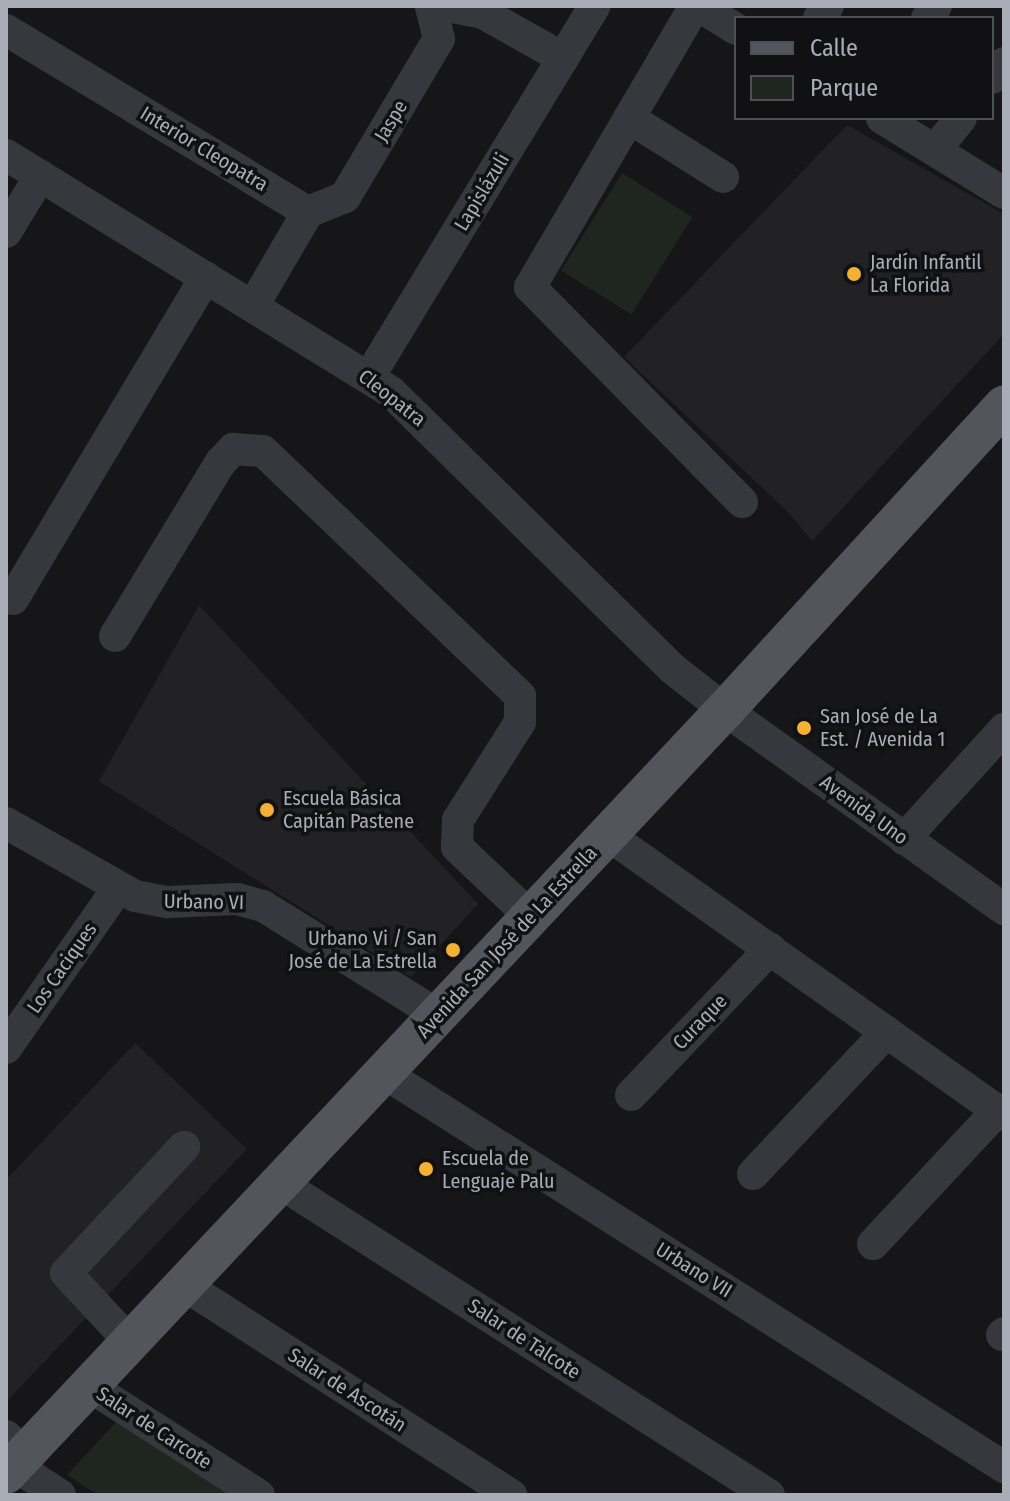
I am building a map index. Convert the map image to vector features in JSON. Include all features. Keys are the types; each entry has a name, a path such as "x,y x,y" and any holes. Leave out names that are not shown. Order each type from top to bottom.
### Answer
{"main road":[{"name":"Avenida San José de La Estrella","path":"13,1457 89,1386 725,710 1004,406"}],"street":[{"name":"Jaspe","path":"308,212 345,197 439,39 431,6"},
{"path":"447,6 483,13 563,58"},
{"name":"Lapislázuli","path":"369,377 595,6"},
{"path":"712,12 629,118 530,287 742,502"},
{"name":"Interior Cleopatra","path":"6,30 308,212"},
{"path":"629,118 723,177"},
{"path":"885,120 1004,193"},
{"path":"935,150 959,120"},
{"name":"Cleopatra","path":"6,155 369,377 411,409 673,669 725,710"},
{"path":"6,232 40,176"},
{"path":"253,306 308,212"},
{"path":"13,599 206,277"},
{"path":"115,636 221,462 233,449 263,451 520,696 520,722 458,820 457,847 530,916"},
{"name":"Avenida Uno","path":"725,710 1004,909"},
{"path":"904,839 1004,729"},
{"name":"Urbano VI","path":"6,823 118,888 152,900 224,898 263,906 438,1015"},
{"path":"608,835 1001,1113 873,1244"},
{"name":"Los Caciques","path":"6,1048 18,1004 118,888"},
{"name":"Curaque","path":"631,1095 770,949"},
{"path":"753,1174 887,1032"},
{"name":"Urbano VII","path":"384,1073 1004,1467"},
{"path":"130,1342 66,1273 184,1147"},
{"name":"Salar de Talcote","path":"280,1183 769,1495"},
{"name":"Salar de Ascotán","path":"184,1285 511,1495"},
{"name":"Salar de Carcote","path":"89,1386 259,1495"},
{"path":"13,1457 60,1495"}],"shaded area":[{"name":"Jardín Infantil La Florida","path":"847,125 1004,214 1004,334 812,541 790,514 624,357"},
{"name":"Escuela Básica Capitán Pastene","path":"199,605 478,904 411,977 99,781"},
{"path":"135,1043 247,1149 6,1402 6,1180"}],"green space":[{"path":"622,173 692,217 631,315 561,271"},
{"path":"116,1422 230,1495 98,1495 67,1475"}],"place":[{"name":"Jardín Infantil La Florida","path":"854,274"},
{"name":"San José de La Est. / Avenida 1","path":"804,728"},
{"name":"Escuela Básica Capitán Pastene","path":"267,810"},
{"name":"Urbano Vi / San José de La Estrella","path":"453,950"},
{"name":"Escuela de Lenguaje Palu","path":"426,1169"}]}
